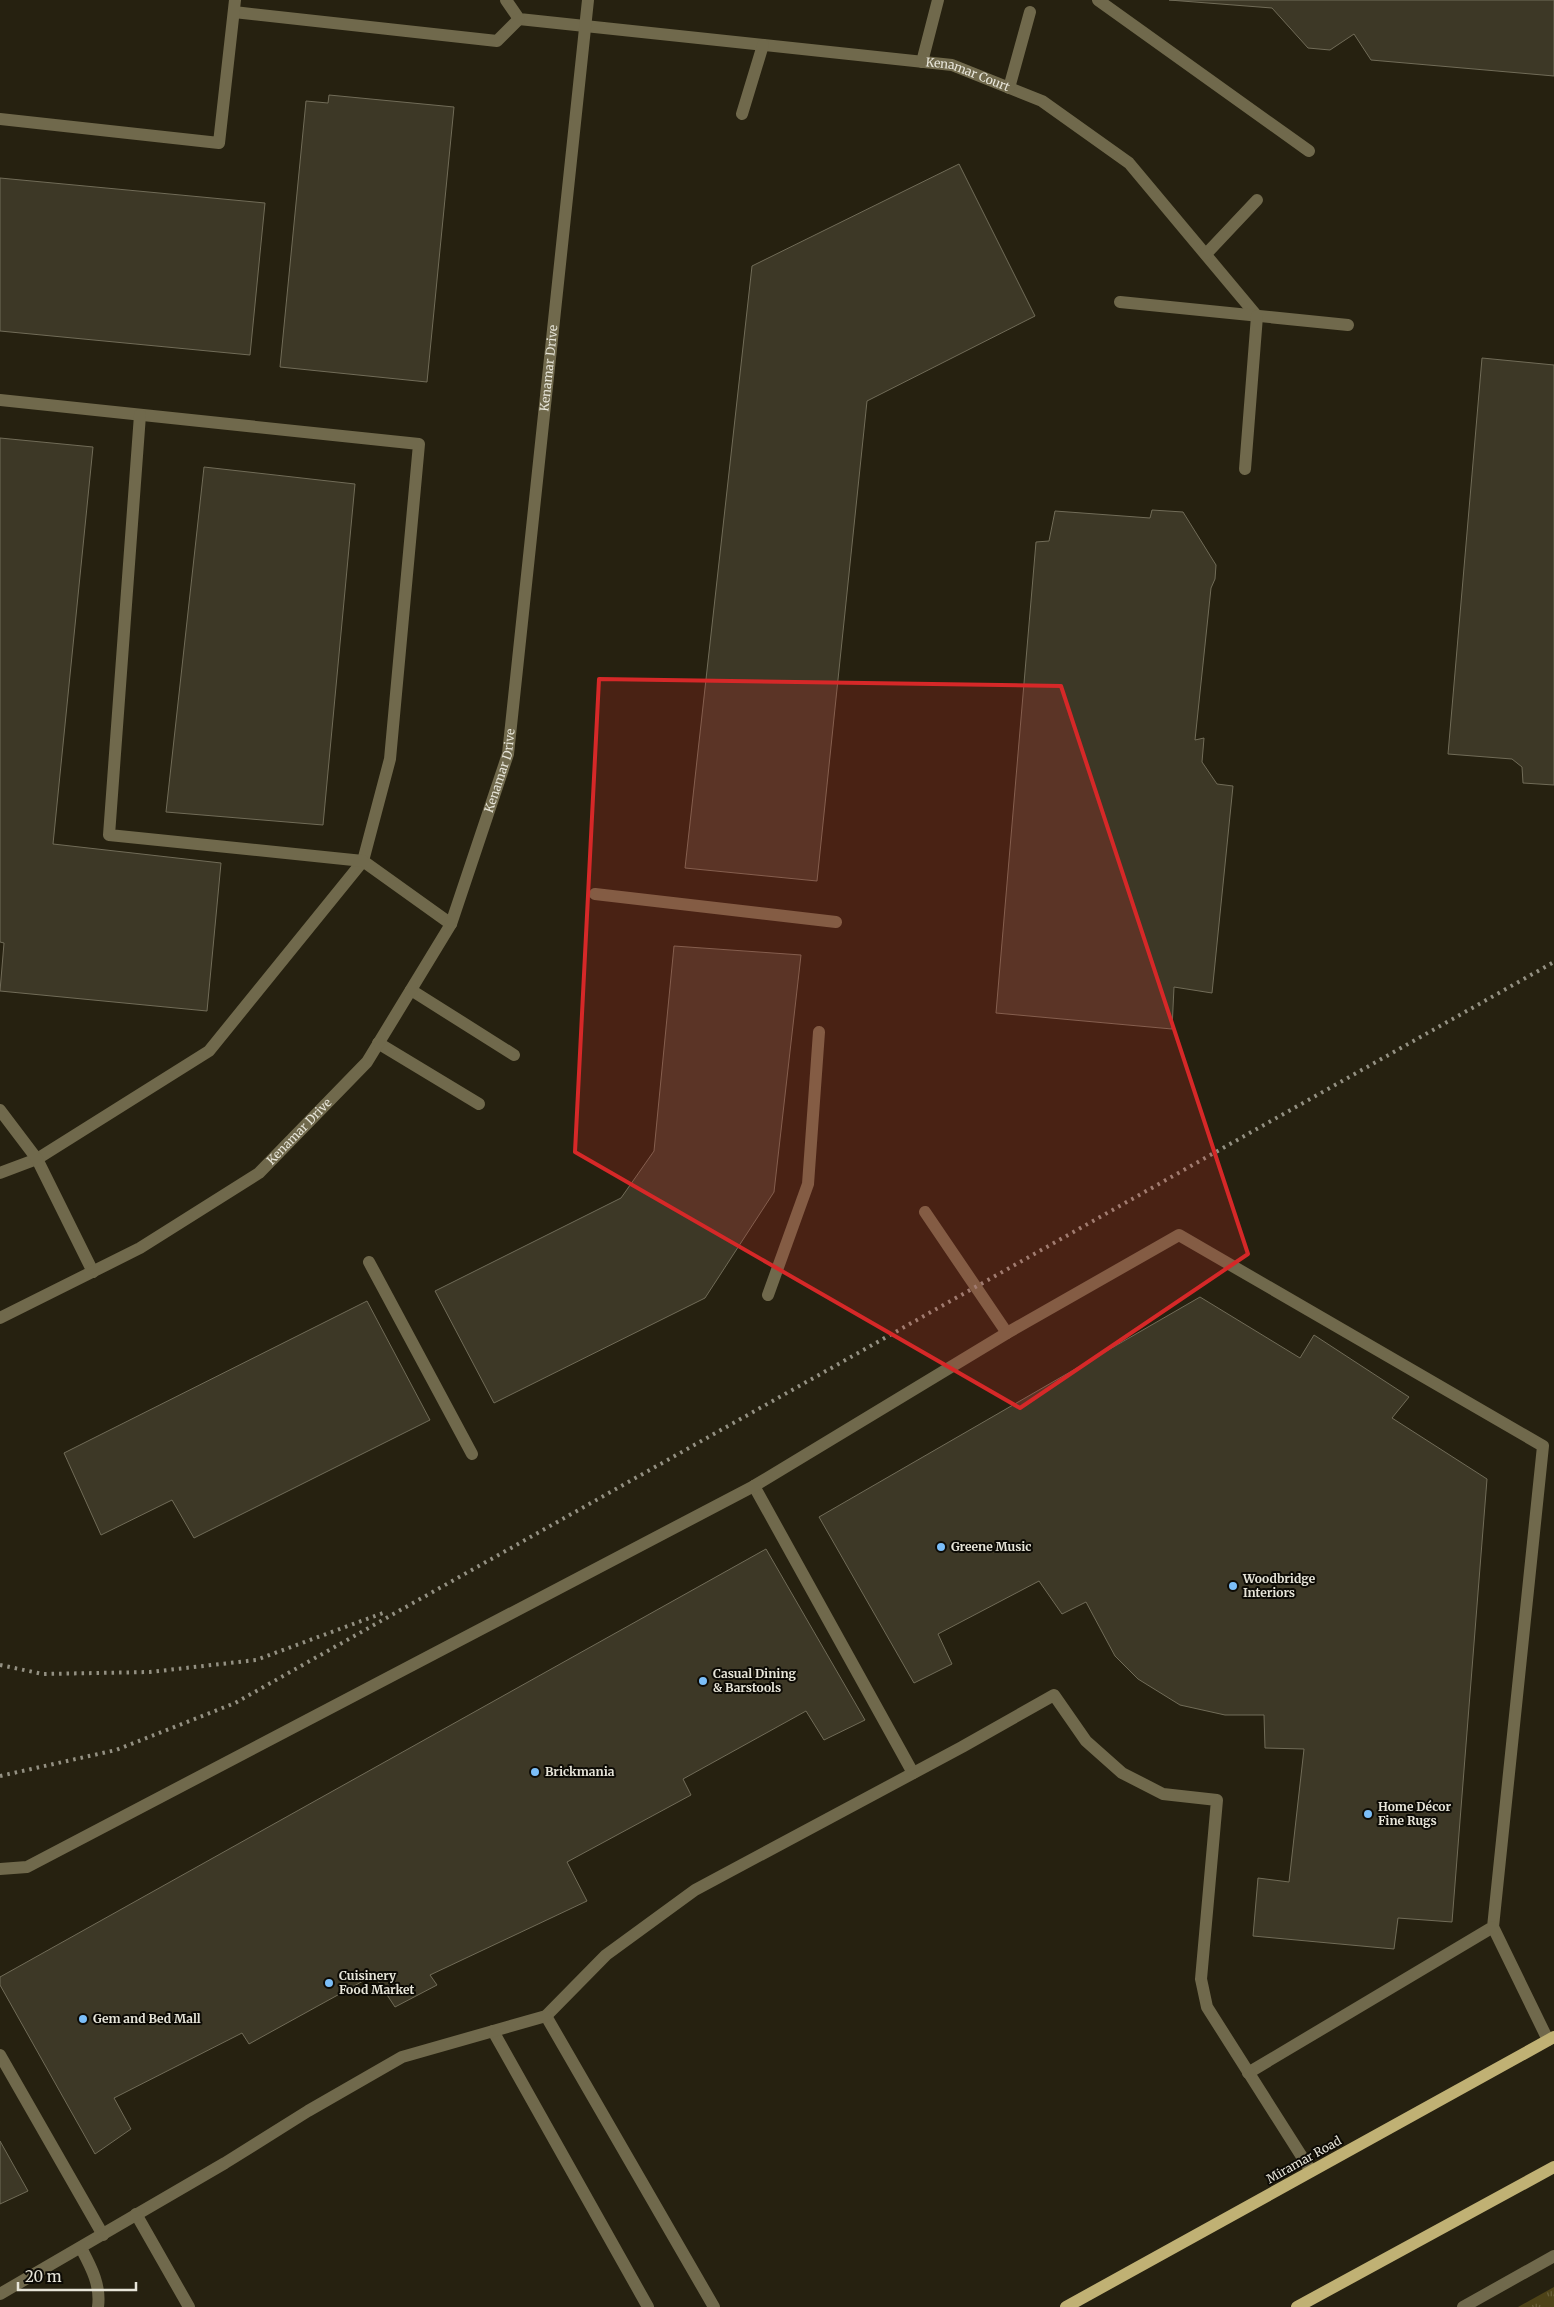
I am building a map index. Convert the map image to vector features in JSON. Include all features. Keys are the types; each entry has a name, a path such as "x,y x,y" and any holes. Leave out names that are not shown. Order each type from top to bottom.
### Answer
{"main road":[{"name":"Miramar Road","path":"1066,2307 1551,2039"},
{"path":"1297,2307 1554,2166"}],"street":[{"path":"0,119 219,143 234,6 497,40 520,20 506,0"},
{"name":"Kenamar Drive","path":"0,1318 140,1248 260,1173 367,1062 451,924 508,754 588,0"},
{"path":"922,62 938,0"},
{"path":"1098,0 1309,151"},
{"path":"1009,88 1030,12"},
{"name":"Kenamar Court","path":"520,20 952,65 1042,101 1130,163 1257,316"},
{"path":"742,114 763,45"},
{"path":"1206,254 1257,200"},
{"path":"1120,302 1348,324"},
{"path":"1245,469 1257,316"},
{"path":"0,400 419,444 390,759 363,860 209,1051 37,1159 0,1173"},
{"path":"140,415 109,835 363,860 451,924"},
{"path":"595,894 836,922"},
{"path":"411,990 514,1055"},
{"path":"768,1296 808,1184 820,1032"},
{"path":"378,1043 480,1104"},
{"path":"0,1110 37,1159 93,1272"},
{"path":"925,1212 1007,1333"},
{"path":"0,1869 27,1867 754,1486 1007,1333 1179,1235 1543,1446 1493,1926 1551,2039"},
{"path":"369,1262 472,1454"},
{"path":"754,1486 913,1773"},
{"path":"0,2294 226,2163 308,2111 402,2057 546,2016 606,1955 695,1890 1054,1695 1086,1741 1122,1772 1162,1794 1217,1800 1201,1978 1206,2007 1311,2172"},
{"path":"1248,2073 1493,1926"},
{"path":"546,2016 714,2307"},
{"path":"493,2031 648,2307"},
{"path":"0,2055 103,2235"},
{"path":"136,2214 189,2307"},
{"path":"81,2248 94,2273 99,2295 98,2307"},
{"path":"1463,2307 1554,2256"}],"highlighted area":[{"path":"599,679 1061,686 1248,1254 1020,1408 575,1152"}],"green space":[{"path":"1554,2287 1554,2307 1518,2307"}],"building":[{"path":"1169,0 1554,0 1554,76 1371,60 1354,34 1330,50 1308,48 1272,8"},
{"path":"329,95 454,107 427,382 280,367 306,101 328,103"},
{"path":"959,164 1035,316 867,401 817,881 685,868 752,266"},
{"path":"0,178 265,203 250,355 0,331"},
{"path":"1482,358 1554,365 1554,785 1523,783 1522,767 1512,759 1448,754"},
{"path":"0,438 93,447 53,844 221,863 207,1011 0,991 4,943 0,942"},
{"path":"204,467 355,484 323,825 166,812"},
{"path":"1152,510 1183,512 1216,565 1215,579 1211,588 1195,740 1204,738 1202,762 1217,784 1233,786 1212,993 1174,987 1172,1029 996,1013 1036,542 1049,541 1055,511 1150,518"},
{"path":"674,946 801,955 774,1192 705,1298 494,1403 435,1291 621,1198 654,1151"},
{"path":"1200,1297 1300,1358 1314,1335 1409,1397 1392,1418 1487,1479 1452,1922 1398,1918 1394,1949 1253,1936 1258,1878 1289,1882 1304,1749 1265,1748 1264,1715 1225,1715 1180,1705 1138,1679 1115,1656 1086,1602 1062,1614 1039,1581 938,1634 952,1664 914,1683 819,1517"},
{"path":"367,1301 430,1420 194,1538 172,1500 101,1535 64,1453"},
{"path":"766,1549 865,1720 824,1740 806,1711 683,1779 691,1795 567,1862 587,1901 430,1975 437,1985 395,2007 374,1975 249,2044 242,2033 114,2098 131,2129 95,2154 0,1985 0,1977"},
{"path":"0,2141 28,2191 0,2204"}],"railway":[{"path":"0,1776 116,1750 235,1703 1554,962"},
{"path":"0,1665 43,1674 150,1672 256,1660 383,1613"}],"place":[{"name":"Greene Music","path":"941,1547"},
{"name":"Woodbridge Interiors","path":"1233,1586"},
{"name":"Casual Dining & Barstools","path":"703,1681"},
{"name":"Brickmania","path":"535,1772"},
{"name":"Home Décor Fine Rugs","path":"1368,1814"},
{"name":"Cuisinery Food Market","path":"329,1983"},
{"name":"Gem and Bed Mall","path":"83,2019"}]}
